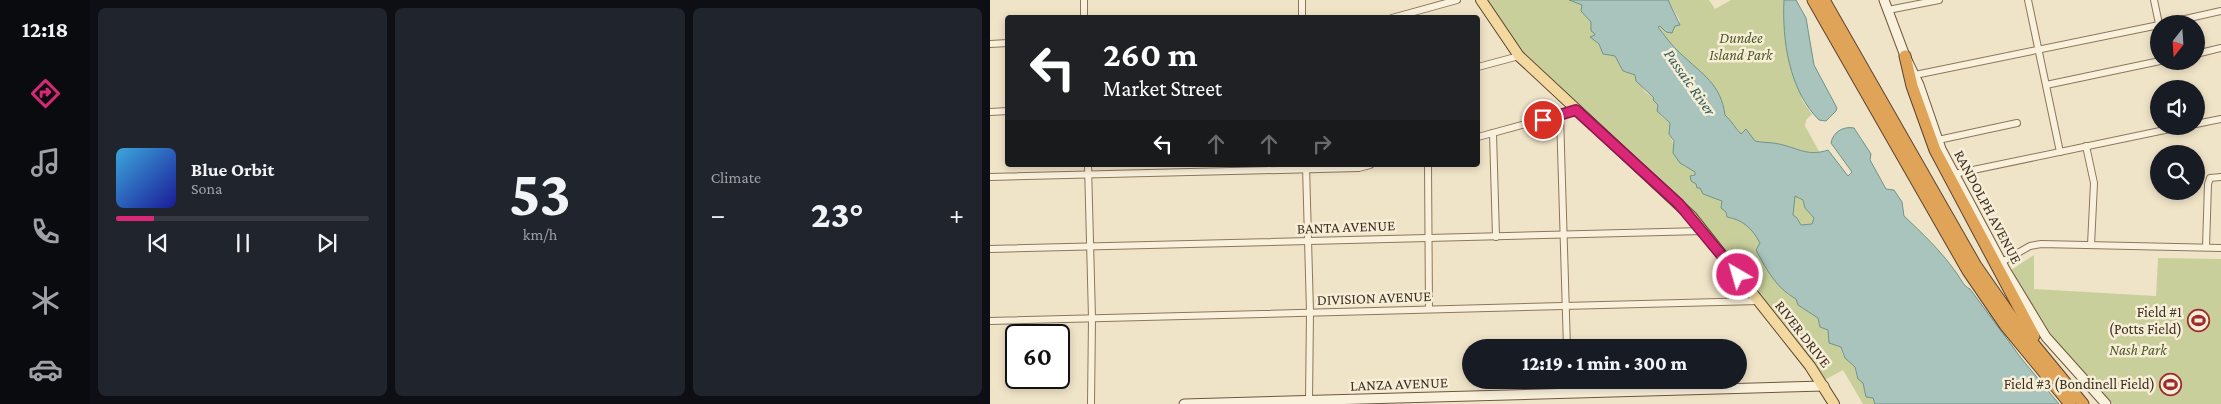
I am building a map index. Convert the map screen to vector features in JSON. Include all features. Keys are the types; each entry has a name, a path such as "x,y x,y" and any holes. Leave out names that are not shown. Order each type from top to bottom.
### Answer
{"highway":[{"path":"1805,0 1845,65 1873,105"},
{"path":"1813,0 1945,233 1980,290 2015,337 2070,404"},
{"path":"1824,0 1980,272 2013,319 2084,404"},
{"path":"1905,56 1912,86 1940,162 2030,329 2084,404"}],"main road":[{"name":"RIVER DRIVE","path":"1481,0 1519,56 1667,192 1703,231 1824,386 1834,404"}],"street":[{"path":"1084,0 1084,15"},
{"path":"1302,0 1302,15"},
{"path":"1403,15 1456,0"},
{"name":"RANDOLPH AVENUE","path":"1884,0 1938,140 1954,174 2023,301 2046,336 2106,404"},
{"path":"1888,10 1939,0"},
{"path":"2028,0 2060,152"},
{"path":"2154,0 2157,15"},
{"path":"2205,15 2221,12"},
{"path":"1914,75 2150,26"},
{"path":"990,44 1005,44"},
{"path":"2205,52 2221,48"},
{"path":"1480,66 1519,56"},
{"path":"2046,85 2150,63"},
{"path":"1480,136 1576,110"},
{"path":"990,112 1005,111"},
{"path":"1560,115 1567,339"},
{"path":"2205,122 2221,119"},
{"path":"1938,140 2016,123"},
{"path":"1492,133 1496,237"},
{"path":"1954,174 2150,133"},
{"path":"2086,146 2094,183 2091,245"},
{"path":"1088,167 1092,318 1091,404"},
{"path":"1306,167 1310,312 1309,401"},
{"path":"990,177 1306,167 1363,167"},
{"path":"1428,167 1429,309"},
{"path":"2206,248 2208,184 2210,178 2221,177"},
{"name":"BANTA AVENUE","path":"990,249 1703,231"},
{"path":"2002,262 2035,244 2221,248"},
{"name":"DIVISION AVENUE","path":"990,321 1759,301"},
{"name":"LANZA AVENUE","path":"1184,404 1824,386"},
{"path":"1568,389 1568,394"}],"green space":[{"path":"1481,0 1569,0 1582,5 1581,11 1591,22 1595,35 1591,37 1599,44 1603,54 1615,56 1623,71 1635,75 1645,92 1654,98 1653,100 1658,105 1661,116 1670,123 1669,134 1684,166 1695,172 1692,181 1700,187 1703,194 1722,201 1727,217 1744,222 1756,235 1788,295 1796,299 1798,305 1818,318 1819,324 1828,330 1828,339 1831,343 1841,347 1843,355 1855,367 1856,374 1863,383 1866,397 1873,398 1875,404 1863,404 1843,370 1821,382 1703,231 1519,56"},
{"name":"Dundee Island Park","path":"1668,0 1709,0 1715,9 1731,0 1784,0 1802,100 1812,114 1806,120 1805,126 1820,153 1806,153 1778,144 1755,141 1741,134 1725,115 1719,97 1708,81 1677,51 1658,27 1660,26 1666,31 1680,21"},
{"path":"1794,195 1803,200 1805,208 1814,218 1812,224 1801,225 1797,218 1792,216"},
{"name":"Nash Park","path":"2034,255 2034,289 2156,296 2158,258 2221,259 2221,404 2113,404 2060,347 2033,313 2011,270"}],"water":[{"name":"Passaic River","path":"1569,0 1668,0 1680,25 1675,26 1672,33 1666,32 1660,26 1658,27 1675,48 1715,87 1723,104 1725,115 1739,132 1741,134 1746,129 1755,141 1779,144 1815,153 1828,150 1848,176 1852,172 1831,143 1839,131 1846,128 1854,128 1871,154 1870,160 1886,189 1894,190 1902,202 1904,216 1944,256 1963,284 1970,289 2021,358 2059,404 1875,404 1873,398 1866,397 1863,383 1858,379 1855,367 1845,358 1841,347 1829,343 1828,330 1820,327 1818,318 1798,305 1796,299 1783,290 1768,271 1756,250 1760,243 1754,233 1746,225 1727,217 1726,212 1721,208 1722,201 1703,194 1700,188 1697,188 1696,184 1691,181 1690,176 1695,175 1695,172 1680,163 1673,153 1674,141 1669,134 1670,123 1657,111 1658,105 1653,100 1654,98 1636,81 1635,75 1623,71 1615,56 1603,54 1599,44 1590,37 1595,35 1591,31 1591,22 1581,11 1582,5","holes":["1795,196 1803,200 1805,208 1814,218 1812,224 1801,225 1793,215"]},
{"path":"1784,0 1796,0 1806,18 1814,65 1837,108 1826,121 1819,120 1809,108 1794,79 1786,48"}],"place":[{"name":"Field #1 (Potts Field)","path":"2198,321"},
{"name":"Field #3 (Bondinell Field)","path":"2171,384"}],"route":[{"path":"1543,120 1576,110 1692,217 1738,275"}]}
